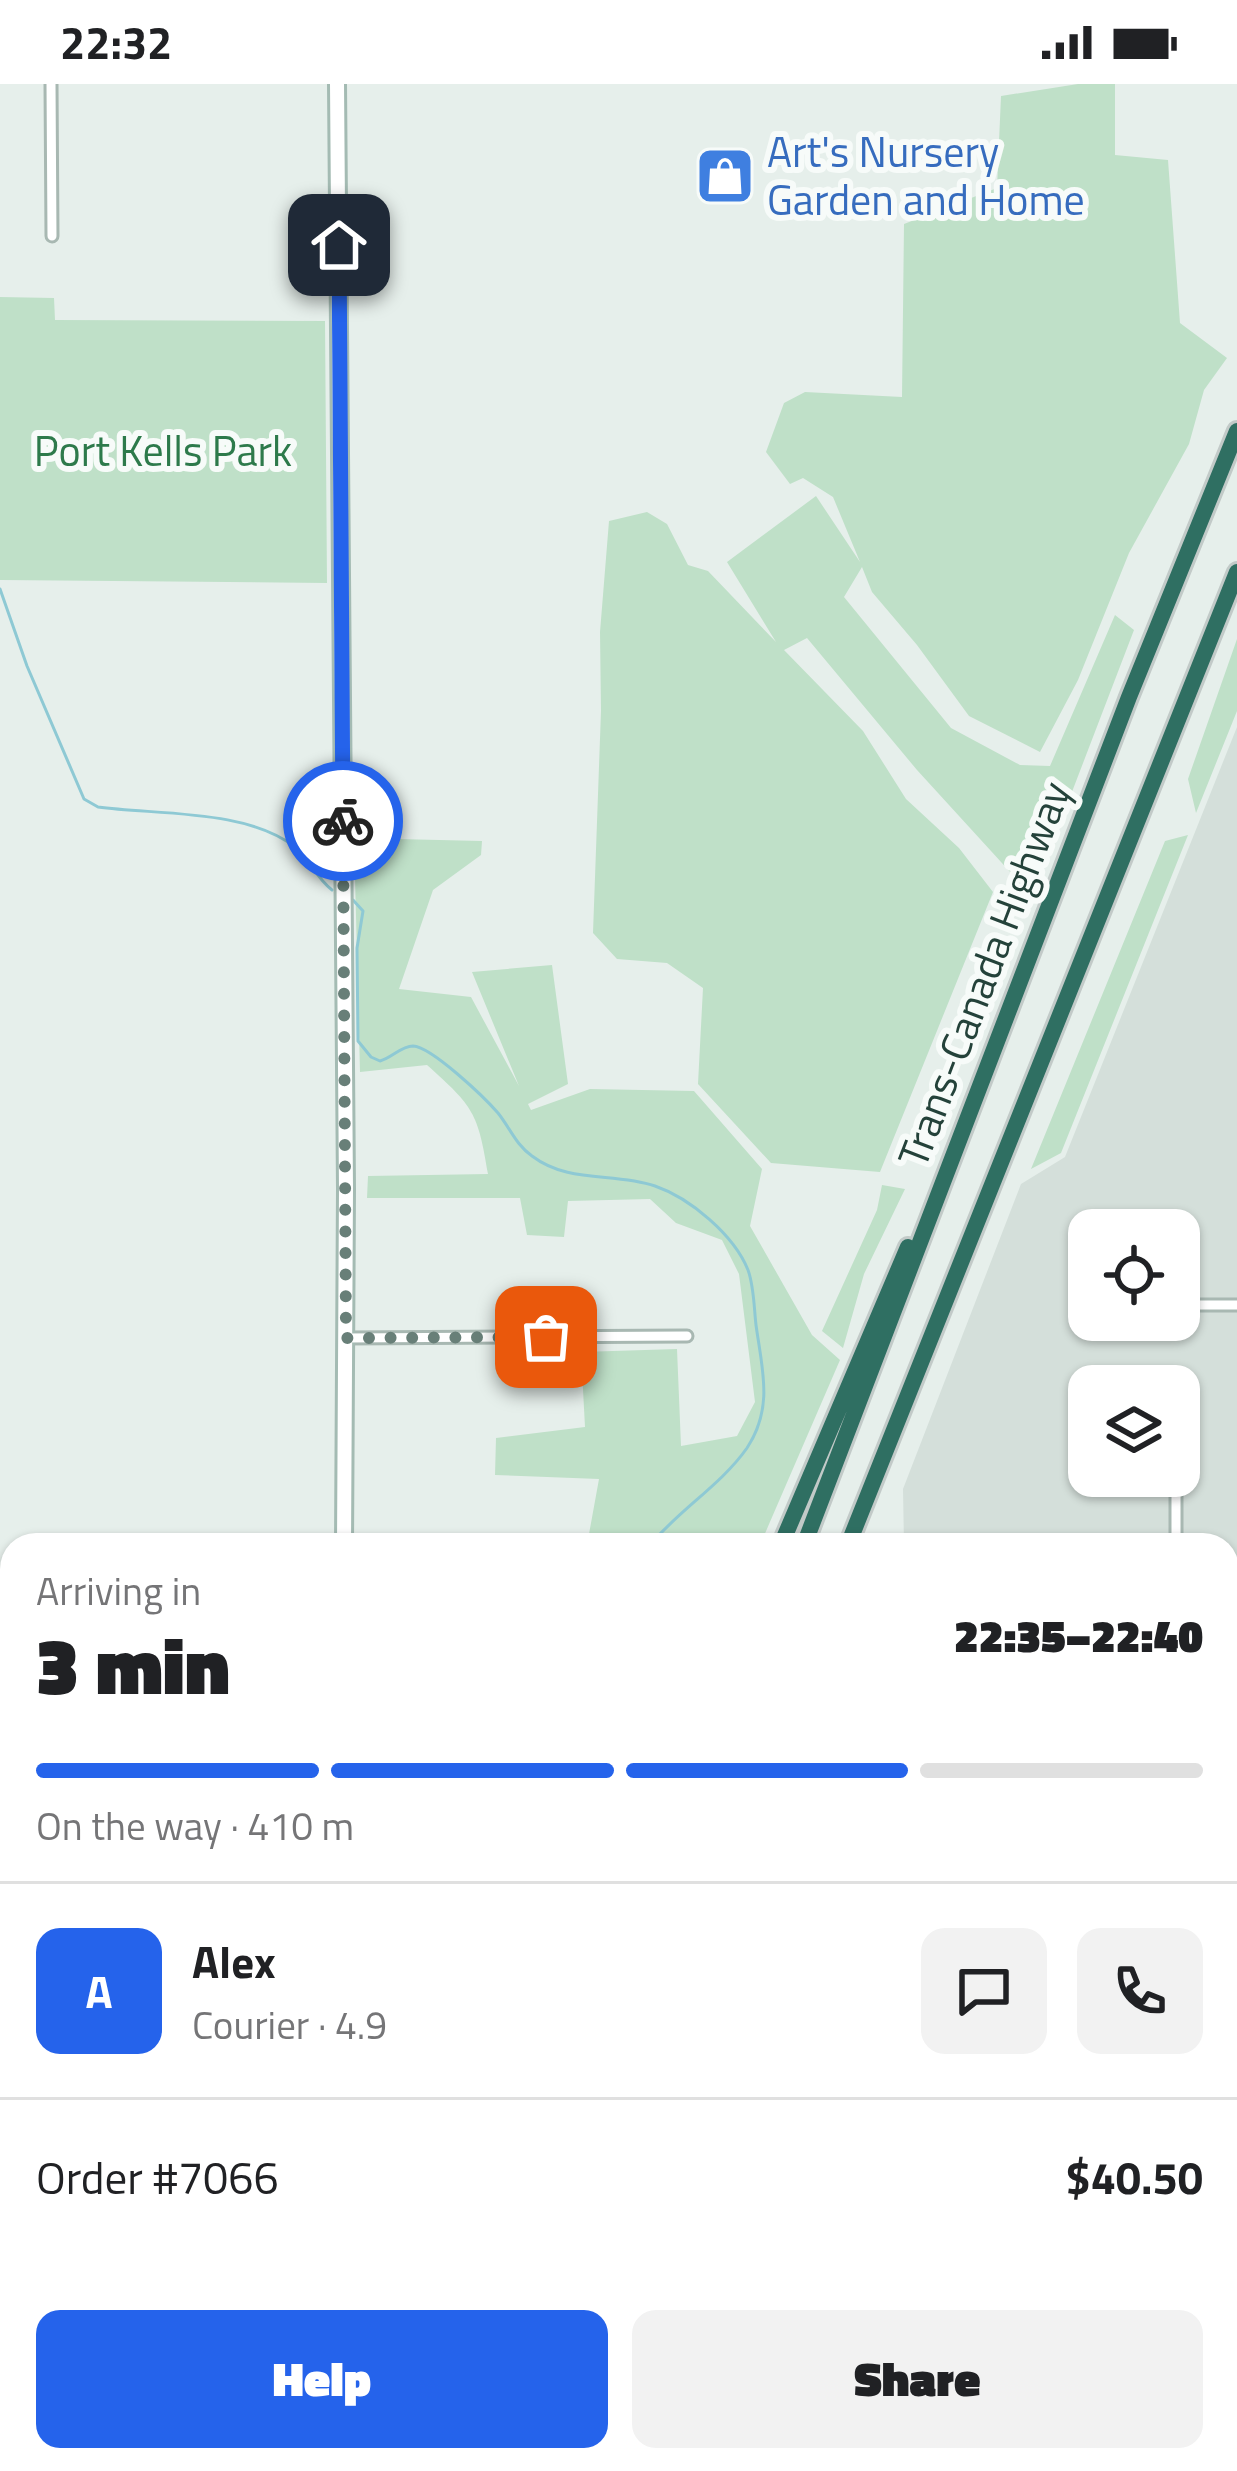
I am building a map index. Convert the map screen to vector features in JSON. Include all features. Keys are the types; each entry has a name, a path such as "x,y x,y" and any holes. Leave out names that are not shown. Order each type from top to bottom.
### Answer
{"highway":[{"name":"Trans-Canada Highway","path":"809,1533 1237,430"},
{"name":"Trans-Canada Highway","path":"853,1533 1237,572"},
{"path":"786,1533 891,1283 959,1137"}],"main road":[{"path":"338,84 344,1533"}],"street":[{"path":"51,84 52,236"},
{"path":"1200,1305 1237,1305"},
{"path":"346,1338 687,1336"},
{"path":"1176,1497 1176,1533"}],"shaded area":[{"path":"1237,727 1237,1533 904,1533 903,1489 1021,1184 1065,1157"}],"green space":[{"path":"1078,84 1115,84 1115,155 1168,160 1180,323 1227,358 1204,390 1189,444 1129,553 1078,680 1040,752 969,716 872,592 862,567 844,597 951,728 1020,765 1050,766 1115,615 1134,630 1057,831 1019,852 1012,874 807,638 784,650 863,731 906,799 959,848 993,892 880,1172 771,1163 698,1084 703,988 667,963 617,959 593,933 600,632 609,521 647,512 667,524 688,565 708,571 776,642 727,562 816,496 860,562 833,497 803,478 790,484 766,452 784,403 805,392 902,397 904,224 997,188 1001,96"},
{"name":"Port Kells Park","path":"0,297 54,298 55,320 325,321 327,583 0,580"},
{"path":"1237,639 1237,711 1196,813 1188,779"},
{"path":"1188,835 1061,1153 1031,1169 1165,841"},
{"path":"354,838 482,841 481,855 433,890 399,989 471,997 519,1086 472,972 552,965 568,1084 528,1104 531,1110 590,1089 694,1091 762,1169 750,1226 812,1335 840,1360 765,1533 589,1533 599,1479 495,1475 496,1438 585,1427 581,1352 677,1349 681,1446 737,1436 755,1402 739,1274 722,1240 676,1223 650,1199 568,1201 564,1237 527,1235 520,1198 367,1198 368,1176 488,1174 471,1112 427,1065 360,1072"},
{"path":"882,1185 905,1189 864,1274 843,1348 822,1331 877,1210"}],"waterway":[{"path":"0,589 84,799 98,807 252,826 295,847 332,890"},
{"path":"353,900 363,911 357,948 358,1041 371,1057 380,1061 409,1047 422,1049 482,1096 532,1156 561,1171 639,1182 668,1192 722,1231 748,1270 764,1388 761,1418 747,1448 725,1474 662,1533"}],"way so far":[{"path":"343,821 346,1338 546,1337"}],"place":[{"name":"Art's Nursery Garden and Home","path":"725,176"}],"route":[{"path":"339,245 343,821"}]}
